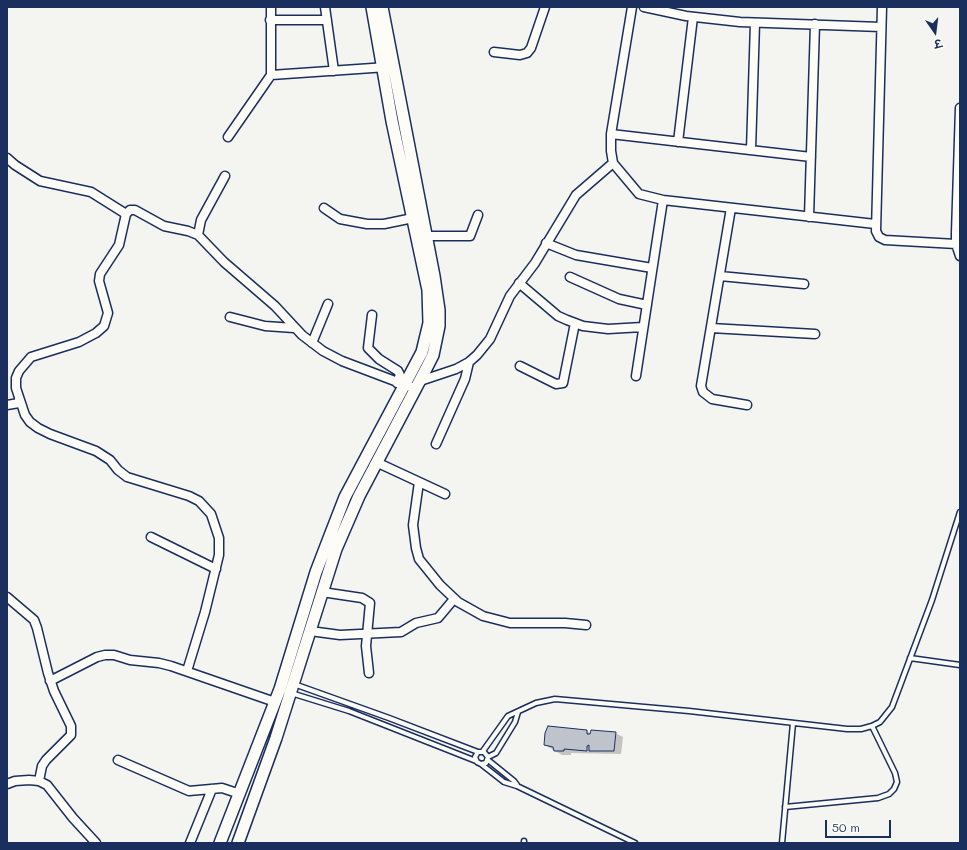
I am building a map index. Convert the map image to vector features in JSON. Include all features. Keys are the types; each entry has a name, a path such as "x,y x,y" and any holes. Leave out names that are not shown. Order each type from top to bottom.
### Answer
{"street":[{"path":"228,136 271,75 271,7"},
{"path":"325,7 334,71"},
{"path":"238,843 292,688 336,549 359,496 376,462 433,355 438,326 438,296 426,236 388,67 372,7"},
{"path":"220,843 275,702 316,572 345,497 401,384 422,352 429,314 428,290 392,121 382,7"},
{"path":"494,52 520,55 527,52 530,48 545,7"},
{"path":"632,7 612,134 611,152 613,164 640,194 662,200 875,224"},
{"path":"644,7 693,17 755,22 881,27"},
{"path":"882,7 875,224 879,237 886,240 956,244"},
{"path":"678,142 693,17"},
{"path":"270,20 327,20"},
{"path":"751,150 755,22"},
{"path":"809,217 815,24"},
{"path":"271,75 388,67"},
{"path":"960,108 956,244 960,256"},
{"path":"612,134 811,157"},
{"path":"7,158 15,165 40,180 91,192 126,214"},
{"path":"187,671 216,569 219,538 216,524 211,514 199,501 189,496 128,477 118,470 110,460 96,451 38,428 30,422 25,415 19,400 16,378 24,363 31,357 46,351 79,342 96,334 104,326 108,312 99,281 100,274 119,245 126,214 130,210 135,210 164,226 188,231 198,235 224,262 275,306 294,328 331,356 401,384 418,385 469,362 490,339 510,296 518,283 535,263 576,195 613,164"},
{"path":"198,235 202,220 225,176"},
{"path":"636,376 662,200"},
{"path":"324,208 340,219 367,224 384,224 413,218"},
{"path":"731,208 701,386 703,392 712,399 747,405"},
{"path":"426,236 470,236 478,215"},
{"path":"546,243 576,255 652,268"},
{"path":"720,276 804,284"},
{"path":"570,277 619,299 647,305"},
{"path":"518,283 558,316 575,323 608,329 643,327"},
{"path":"312,343 328,304"},
{"path":"372,315 368,348 379,359 398,371 401,384"},
{"path":"230,317 265,326 294,328"},
{"path":"520,366 556,384 563,383 575,323"},
{"path":"711,328 815,334"},
{"path":"436,444 465,379 469,362"},
{"path":"7,405 19,402 19,400"},
{"path":"376,462 445,494"},
{"path":"419,482 413,526 416,548 424,566 454,599 468,609 483,616 510,623 565,622 586,625"},
{"path":"151,537 216,569"},
{"path":"322,592 367,600 370,603 366,633 369,673"},
{"path":"7,597 34,620 38,628 50,681 59,704 68,718 72,730 68,738 42,766 39,781"},
{"path":"310,631 340,635 401,632 416,623 438,618 454,599"},
{"path":"50,681 105,654 137,661 158,663 187,671 275,702"},
{"path":"118,760 189,791 222,788 240,794"},
{"path":"7,784 14,781 39,781 47,785 73,818 96,843"},
{"path":"190,843 212,789"}],"lane":[{"path":"281,685 389,718 478,752 483,751 508,716 544,701 570,700 861,730 880,722 892,707 932,600 960,512"},
{"path":"910,658 960,665"},
{"path":"281,685 292,688 479,763 504,782 517,786 635,843"},
{"path":"479,763 495,754 515,722 518,712"},
{"path":"782,843 793,723"},
{"path":"785,807 878,798 889,794 894,789 897,782 895,773 872,726"},
{"path":"483,751 488,758 514,781 517,786"},
{"path":"478,752 475,757 479,763"}],"building":[{"path":"548,726 587,730 587,734 590,734 591,730 616,732 614,751 589,751 589,745 587,746 587,751 564,749 564,751 554,751 553,747 544,745 545,733"}]}
